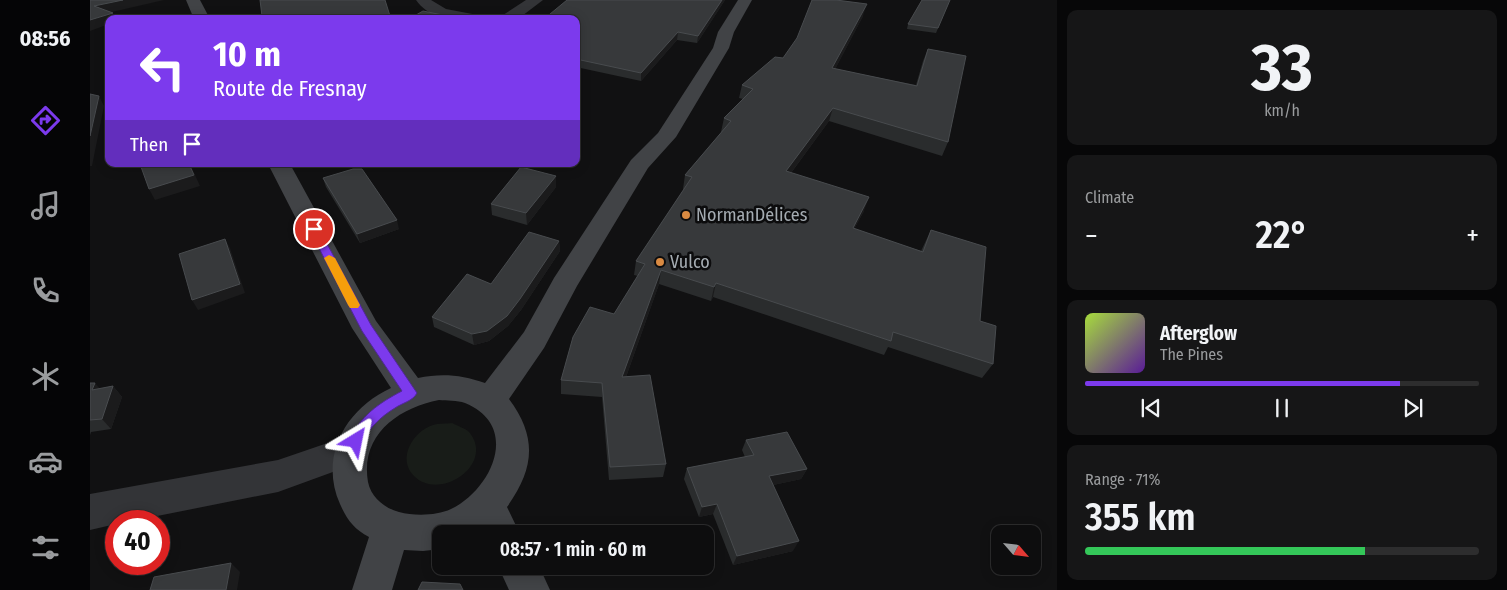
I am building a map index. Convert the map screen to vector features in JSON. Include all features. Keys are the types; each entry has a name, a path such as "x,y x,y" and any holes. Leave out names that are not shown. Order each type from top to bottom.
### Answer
{"street":[{"path":"192,0 200,15"},
{"path":"423,0 426,4 440,11 459,15"},
{"path":"514,15 536,0"},
{"path":"490,401 534,340 564,285 639,165 666,137 681,114 721,48 726,32 745,0"},
{"path":"281,167 366,328 411,393"},
{"path":"439,387 466,390 490,401 505,417 513,437 513,460 494,520 466,521 441,531 416,534 391,529 368,516 354,497 347,474 351,450 360,432 374,415 392,402 411,393 439,387"},
{"path":"90,512 278,476 351,450"},
{"path":"372,590 391,529"},
{"path":"522,575 530,590"}],"shaded area":[{"path":"452,423 469,432 475,444 475,456 470,467 461,476 450,482 437,485 425,483 414,476 409,469 407,454 409,447 413,440 425,429 435,424"}],"building":[{"path":"90,0 123,0 94,6 113,13 90,20"},
{"path":"260,0 385,0 390,15 262,15"},
{"path":"567,0 722,0 698,36 678,32 641,73 580,60 580,15 549,15"},
{"path":"812,0 836,0 867,4 832,68 917,86 928,49 966,56 948,142 833,108 786,171 869,197 853,228 923,252 931,230 986,247 980,321 996,326 993,364 893,332 891,341 716,283 714,287 661,270 622,377 650,375 666,464 610,467 602,383 561,380 573,337 590,307 614,314 645,264 636,261 692,177 685,175 731,121 724,118 753,89 742,85 775,57 783,58 797,38"},
{"path":"922,0 950,0 938,28 908,24"},
{"path":"423,11 442,15 416,15"},
{"path":"90,94 99,96 90,136"},
{"path":"141,167 190,167 194,175 149,189"},
{"path":"521,167 556,176 526,213 491,204"},
{"path":"353,169 362,169 397,220 357,234 323,178"},
{"path":"529,232 559,241 507,316 487,331 472,334 432,317 467,274 491,284"},
{"path":"225,239 240,284 192,300 179,254"},
{"path":"90,383 95,383 92,390 113,386 102,419 90,420"},
{"path":"787,432 807,469 769,476 799,541 737,556 717,504 702,507 687,468 754,455 746,440"},
{"path":"231,563 226,590 150,590 154,577"},
{"path":"422,582 460,584 463,590 418,590"}],"slow traffic":[{"path":"329,258 354,305"}],"place":[{"name":"NormanDélices","path":"686,215"},
{"name":"Vulco","path":"660,262"}],"route":[{"path":"314,229 366,328 411,393 392,402 374,415 360,432 356,441"}]}
